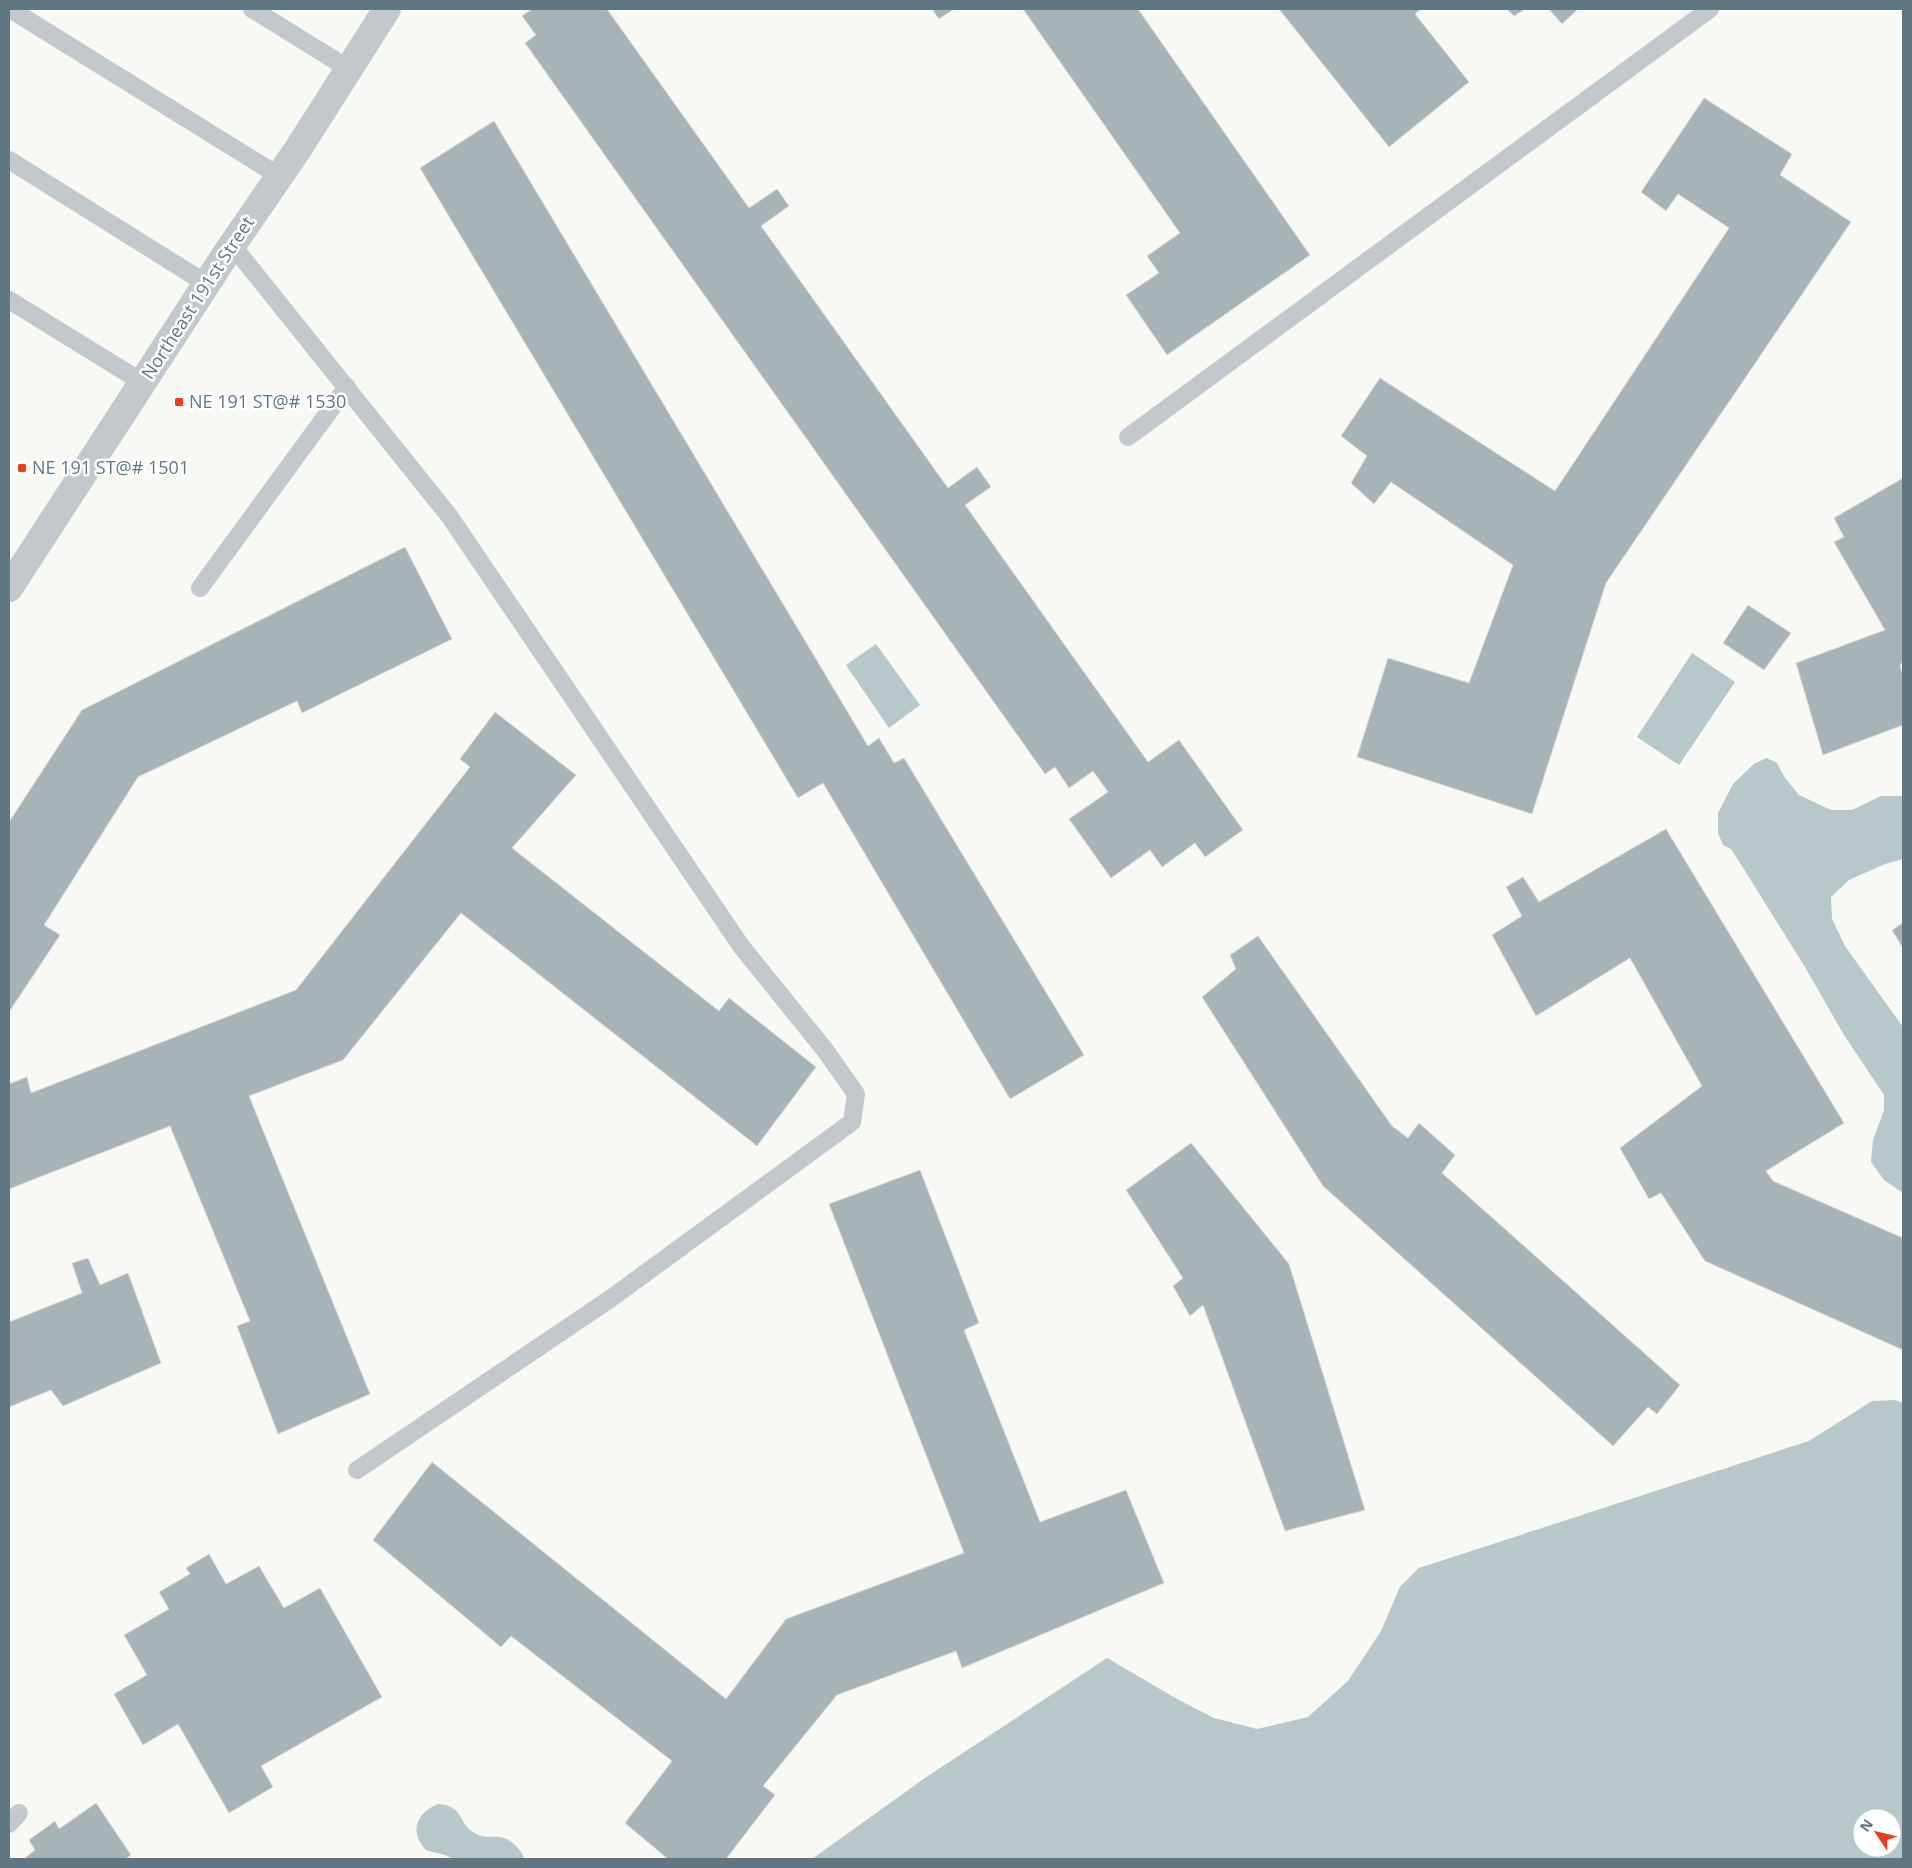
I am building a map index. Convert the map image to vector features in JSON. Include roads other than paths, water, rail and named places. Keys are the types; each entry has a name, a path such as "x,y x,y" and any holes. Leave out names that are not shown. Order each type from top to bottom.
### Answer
{"street":[{"name":"Northeast 191st Street","path":"12,575 279,176 387,9"}],"lane":[{"path":"10,9 279,176"},
{"path":"252,9 349,69"},
{"path":"1128,437 1710,9"},
{"path":"9,160 207,284"},
{"path":"232,245 450,517 741,946 826,1050 856,1094 852,1122 610,1299 358,1470"},
{"path":"9,300 142,382"},
{"path":"200,588 347,387"}],"place":[{"name":"NE 191 ST@# 1530","path":"179,402"},
{"name":"NE 191 ST@# 1501","path":"22,468"}]}
